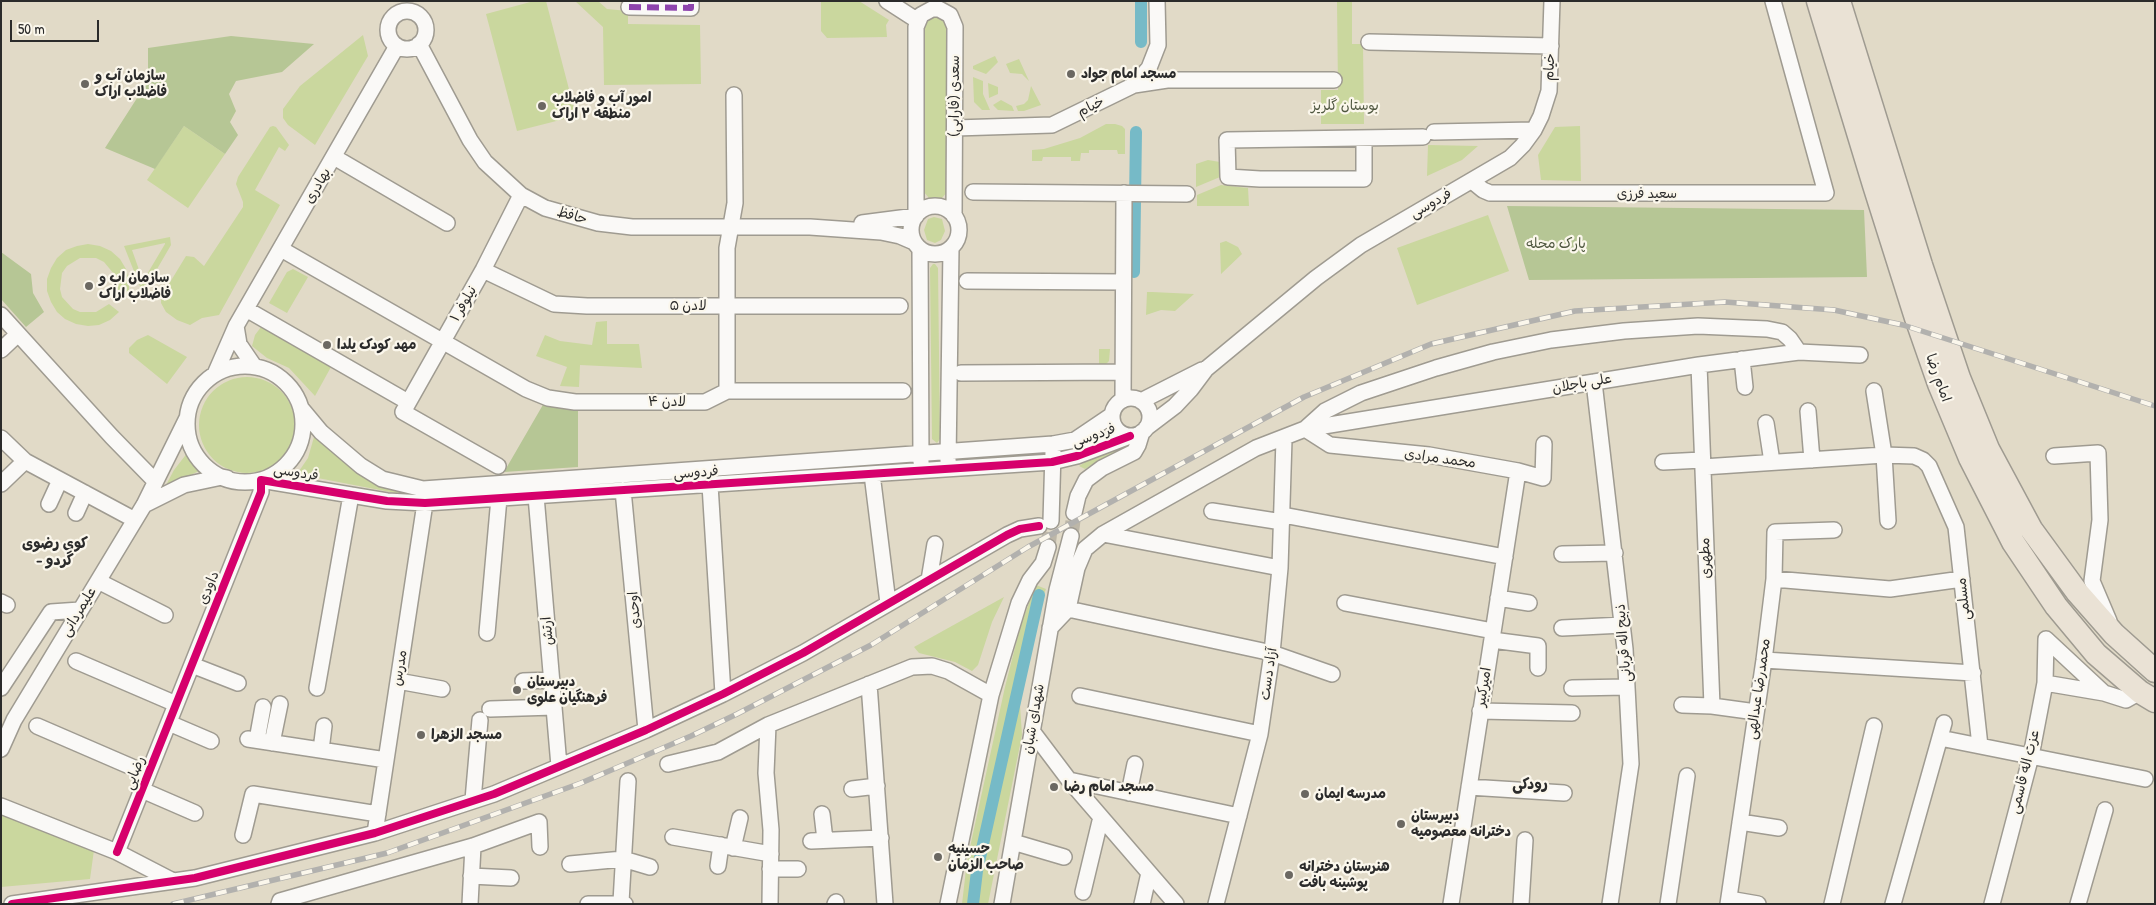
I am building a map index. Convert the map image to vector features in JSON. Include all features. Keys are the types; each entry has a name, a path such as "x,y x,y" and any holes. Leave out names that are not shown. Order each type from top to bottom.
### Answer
{"highway":[{"name":"امام رضا","path":"1818,1 1916,318 1939,384 1970,458 2013,542 2056,606 2096,654 2148,696"},
{"name":"امام رضا","path":"1839,1 1958,378 1988,448 2031,530 2077,592 2114,634 2155,671"}],"street":[{"path":"630,7 691,8 691,1"},
{"path":"887,1 918,20 916,216 911,228 917,246 921,471"},
{"name":"خیام","path":"955,128 1052,125 1134,85 1149,68 1158,45 1157,1"},
{"name":"خیام","path":"1534,130 1541,116 1549,90 1552,1"},
{"name":"سعید فرزی","path":"1472,181 1483,190 1499,193 1826,193 1773,1"},
{"path":"399,7 421,18 426,29 423,40 419,44 408,48 397,46 390,37 388,28 399,7"},
{"name":"سعدی (فارابی)","path":"918,20 926,11 938,9 950,15 954,21 954,216"},
{"path":"1369,42 1551,46"},
{"name":"حافظ","path":"419,44 466,133 484,162 521,195 545,208 598,223 632,227 810,228"},
{"name":"بهادری","path":"215,374 236,326 397,46"},
{"path":"1134,85 1167,80 1334,80"},
{"path":"727,391 726,248 735,203 734,95"},
{"path":"1364,139 1364,179 1260,180 1228,177 1227,140 1364,139 1429,134 1534,130"},
{"name":"فردوسی","path":"261,480 387,501 425,503 921,471 1052,470 1077,456 1139,432 1175,406 1206,369 1289,299 1361,245 1510,158 1534,130"},
{"path":"334,158 447,223"},
{"path":"972,192 1187,194"},
{"path":"1123,400 1123,282 1132,193"},
{"name":"نیلوفر ۱","path":"405,407 483,270 521,195"},
{"path":"810,228 916,216 926,208 938,207 954,216 958,233 951,248 948,470"},
{"path":"810,228 881,232 900,236 935,254 951,248"},
{"name":"لادن ۴","path":"281,249 526,389 548,398 592,402 705,402 727,391 903,391"},
{"name":"لادن ۵","path":"483,270 554,304 900,306"},
{"path":"967,281 1123,282"},
{"path":"246,309 498,466"},
{"path":"1,315 155,481"},
{"path":"236,326 239,344 254,366"},
{"path":"1050,628 1068,610 1081,557 1091,543 1103,534 1256,448 1284,439 1305,429 1326,411 1361,393 1483,354 1551,340 1698,326 1767,329 1782,332 1799,352"},
{"path":"1,350 18,334"},
{"name":"علی باجلان","path":"1305,429 1336,426 1742,359 1799,352 1860,355"},
{"path":"1742,359 1745,387"},
{"name":"مطهری","path":"1699,365 1712,706"},
{"path":"144,505 193,483 222,477 234,481 247,482 261,480 284,468 296,452 303,434 301,408 294,393 284,380 270,371 254,366 234,367 215,374 201,385 192,401 187,418 188,435 194,451 204,465 218,475 234,481"},
{"name":"فردوسی","path":"1141,401 1206,369"},
{"path":"961,373 1123,372"},
{"name":"ذبیح اله قربانی","path":"1594,382 1623,625 1631,764 1610,904"},
{"path":"1874,391 1884,455 1888,521"},
{"path":"1074,512 1078,496 1086,480 1102,468 1134,452 1138,445 1139,432 1150,416 1141,401 1135,399 1123,400 1118,404 1112,415 1114,426 1124,434 1139,432"},
{"name":"فردوسی","path":"301,408 321,432 361,466 382,478 423,489 1053,444 1075,440 1112,415"},
{"path":"1808,410 1812,460"},
{"name":"علیمردانی","path":"1,748 14,720 144,505 187,418"},
{"path":"1766,423 1772,462"},
{"name":"محمد مرادی","path":"1305,429 1330,445 1429,455 1518,471 1543,478 1544,444"},
{"path":"1,438 25,461 135,520"},
{"name":"آزاد دست","path":"1216,904 1260,734 1272,653 1280,568 1284,439"},
{"path":"12,904 195,878 376,832 473,800 646,730 723,694 803,653 1020,528 1045,523 1052,470 1053,444"},
{"path":"2054,456 2098,453 2100,520 2092,581 2114,634"},
{"path":"1663,462 1772,462 1884,455"},
{"name":"مسلمی","path":"1884,455 1914,456 1930,466 1956,527 1980,746"},
{"path":"1,484 25,461"},
{"name":"امیرکبیر","path":"1451,904 1518,471"},
{"path":"872,474 888,603"},
{"path":"49,504 60,480"},
{"name":"داودی","path":"176,704 261,492 261,480"},
{"path":"710,485 723,694"},
{"name":"اوحدی","path":"624,490 646,730"},
{"path":"76,513 85,493"},
{"path":"317,688 351,495"},
{"name":"ارتش","path":"536,496 559,766"},
{"path":"487,633 498,498"},
{"name":"مدرس","path":"376,832 425,503"},
{"path":"1212,511 1282,519 1505,557"},
{"name":"محمدرضا عبدالهی","path":"1728,902 1764,660 1774,579 1776,532 1834,530"},
{"path":"1103,534 1280,568"},
{"name":"شهدای شبان","path":"1002,904 1057,590 1070,536"},
{"path":"929,580 935,544"},
{"path":"948,904 991,695 1019,602 1030,580 1043,562 1048,547"},
{"path":"1562,554 1615,553"},
{"path":"1774,579 1890,589 1962,579"},
{"path":"98,581 165,615"},
{"path":"1498,598 1529,604"},
{"path":"1345,603 1538,646 1538,668"},
{"path":"1,688 52,612 80,610"},
{"path":"1068,610 1272,653 1332,674"},
{"path":"1562,628 1623,625"},
{"name":"عزت اله قاسمی","path":"1992,904 2031,756 2045,683 2046,639 2104,693"},
{"path":"1764,660 1972,673"},
{"path":"76,662 176,704"},
{"path":"192,665 238,683"},
{"path":"668,764 718,752 768,725 912,667 932,666 948,671 991,695"},
{"path":"523,681 552,680"},
{"path":"398,681 442,689"},
{"path":"2045,683 2104,693 2126,700 2148,696"},
{"path":"868,684 885,904"},
{"path":"1572,688 1627,687"},
{"path":"1080,696 1260,734"},
{"name":"رضایی","path":"117,852 176,704"},
{"path":"272,742 280,704"},
{"path":"1682,705 1712,706 1756,712"},
{"path":"263,707 252,740 386,760"},
{"path":"473,800 485,714 554,707"},
{"path":"1480,711 1572,713"},
{"name":"علیمردانی","path":"1,735 14,720"},
{"path":"169,722 211,741"},
{"path":"768,725 766,773 770,904"},
{"path":"36,726 148,774"},
{"path":"321,750 324,726"},
{"path":"1832,904 1874,726"},
{"path":"1893,904 1942,730 1980,746 2145,779"},
{"path":"1032,731 1069,780 1176,904"},
{"path":"1130,793 1135,764"},
{"path":"1668,904 1687,776"},
{"path":"1069,780 1239,816"},
{"path":"588,904 623,903 623,859 628,781"},
{"path":"852,789 877,786"},
{"path":"1469,787 1564,793"},
{"path":"142,790 196,813"},
{"path":"243,835 254,794 378,814"},
{"path":"1,806 117,852 174,881"},
{"path":"2078,904 2105,810"},
{"path":"822,814 818,840 881,838"},
{"path":"1084,892 1101,817"},
{"path":"718,866 740,818"},
{"path":"277,903 473,846 539,822 540,847"},
{"path":"1740,822 1779,828"},
{"path":"674,837 727,847 770,862 798,869"},
{"path":"1521,904 1525,840"},
{"path":"1013,842 1064,857"},
{"path":"470,904 473,846"},
{"path":"570,864 623,859 650,867"},
{"path":"1142,904 1149,873"},
{"path":"471,876 511,878"},
{"path":"1728,902 1758,904"}],"green space":[{"path":"534,1 546,1 576,116 517,131 486,14"},
{"path":"575,1 598,1 607,9 628,11 628,24 700,25 701,84 604,85 603,27"},
{"path":"821,1 859,1 889,20 886,25 887,37 827,38 821,31"},
{"name":"بوستان گلریز","path":"1337,1 1352,1 1352,44 1363,44 1364,124 1321,124 1321,90 1338,90"},
{"path":"933,15 942,17 948,23 948,191 938,200 929,198 923,191 922,27 926,20"},
{"path":"363,35 368,56 315,145 288,125 283,118 283,109 300,86"},
{"path":"231,36 314,44 282,72 236,81 229,94 236,111 230,122 238,135 225,154 184,126 155,169 105,148 148,81 148,48"},
{"path":"995,56 998,62 986,74 973,69 973,66"},
{"path":"1019,59 1029,81 1022,74 1010,73 1006,64"},
{"path":"973,77 983,81 983,94 990,110 982,110 974,102"},
{"path":"988,83 998,87 998,94 989,98"},
{"path":"1031,86 1041,105 1024,111 1018,111 1016,106 1024,104 1028,100"},
{"path":"1001,100 1012,106 1014,111 998,110 993,105"},
{"path":"1106,124 1115,124 1125,129 1125,154 1118,154 1117,150 1089,150 1089,153 1081,153 1080,161 1071,161 1071,157 1043,157 1042,161 1032,161 1032,150 1044,149 1080,138"},
{"path":"184,126 225,154 188,208 147,180"},
{"path":"1580,126 1581,181 1541,180 1538,155 1555,127"},
{"path":"270,127 276,127 289,145 285,151 279,147 255,190 280,205 219,315 202,318 190,325 177,320 166,312 161,303 161,297 186,256 194,257 204,266 243,207 236,184 238,177"},
{"path":"1428,145 1478,146 1462,160 1427,176"},
{"path":"1208,160 1220,162 1220,177 1196,187 1196,164"},
{"path":"1221,185 1248,188 1249,206 1197,206 1197,195"},
{"name":"پارک محله","path":"1507,206 1864,210 1867,277 1529,280"},
{"path":"1488,215 1509,271 1417,305 1397,248"},
{"path":"934,217 942,219 945,231 941,240 935,243 927,240 924,230 928,219"},
{"path":"170,237 171,245 146,288 141,289 124,246","holes":["165,244 143,281 132,250"]},
{"path":"1226,241 1238,247 1242,254 1221,274 1220,243"},
{"path":"88,244 100,246 111,251 120,259 126,269 129,280 129,292 116,290 114,274 104,262 96,258 80,258 67,266 62,273 60,289 62,297 73,309 80,312 96,312 109,304 119,312 110,320 99,325 88,326 76,324 65,319 57,312 47,291 47,279 57,258 66,250"},
{"path":"1,252 31,274 33,293 44,312 26,327 1,299"},
{"path":"933,264 938,268 940,439 937,443 932,439 930,268"},
{"path":"293,269 308,277 287,313 269,303 287,272"},
{"path":"1147,292 1194,294 1175,311 1161,310 1146,315"},
{"path":"607,321 607,344 639,344 642,368 580,365 579,387 560,386 567,367 536,356 545,335 560,341 592,345 596,322"},
{"path":"261,327 331,367 315,396 289,368 267,358 252,346 255,335"},
{"path":"148,335 187,357 167,384 129,353 129,348 137,340"},
{"path":"1099,349 1110,349 1109,361 1106,364 1099,364"},
{"path":"238,377 256,377 274,385 287,398 295,416 292,444 274,465 256,473 238,473 220,465 207,452 199,434 199,416 207,398 220,385"},
{"path":"544,403 578,409 578,467 504,472"},
{"path":"314,437 372,479 382,484 909,460 913,462 909,465 416,497 297,474 308,458"},
{"path":"1127,443 1130,445 1085,469 1079,466 1100,453"},
{"path":"188,452 199,471 165,487 174,470"},
{"path":"1033,453 1035,456 956,462 954,459"},
{"path":"1036,585 1046,589 1042,599 1020,705 1022,735 988,904 962,904 967,861 1005,687 1021,624"},
{"path":"1004,597 992,622 978,665 972,671 955,662 919,653 914,647"},
{"path":"1,813 94,850 90,879 1,887"}],"waterway":[{"path":"1141,1 1141,42"},
{"path":"1134,272 1136,132"},
{"path":"973,904 977,871 1039,595"}],"tunnel":[{"path":"1071,536 1074,513"},
{"path":"1048,547 1051,521"}],"railway":[{"path":"173,904 387,853 581,783 691,736 871,645 1028,547 1304,397 1431,344 1575,311 1725,302 1834,310 1903,325 2155,406"}],"marked path":[{"path":"629,7 691,8 691,1"}],"cycle path":[{"path":"117,852 261,492 261,480 387,501 425,503 1052,462 1077,456 1130,436"},
{"path":"12,904 195,878 375,833 494,794 646,730 723,694 803,653 1007,535 1020,529 1039,526"}],"place":[{"name":"مسجد امام جواد","path":"1071,74"},
{"name":"سازمان آب و فاضلاب اراک","path":"85,84"},
{"name":"امور آب و فاضلاب منطقه ۲ اراک","path":"542,106"},
{"name":"سازمان اب و فاضلاب اراک","path":"89,286"},
{"name":"مهد کودک یلدا","path":"327,345"},
{"name":"دبیرستان فرهنگیان علوی","path":"517,690"},
{"name":"مسجد الزهرا","path":"421,735"},
{"name":"مسجد امام رضا","path":"1054,787"},
{"name":"مدرسه ایمان","path":"1305,794"},
{"name":"دبیرستان دخترانه معصومیه","path":"1401,824"},
{"name":"حسینیه صاحب الزمان","path":"938,857"},
{"name":"هنرستان دخترانه پوشینه بافت","path":"1289,875"}],"district":[{"name":"کوی رضوی - گردو","path":"55,552"},
{"name":"رودکی","path":"1530,785"}]}
